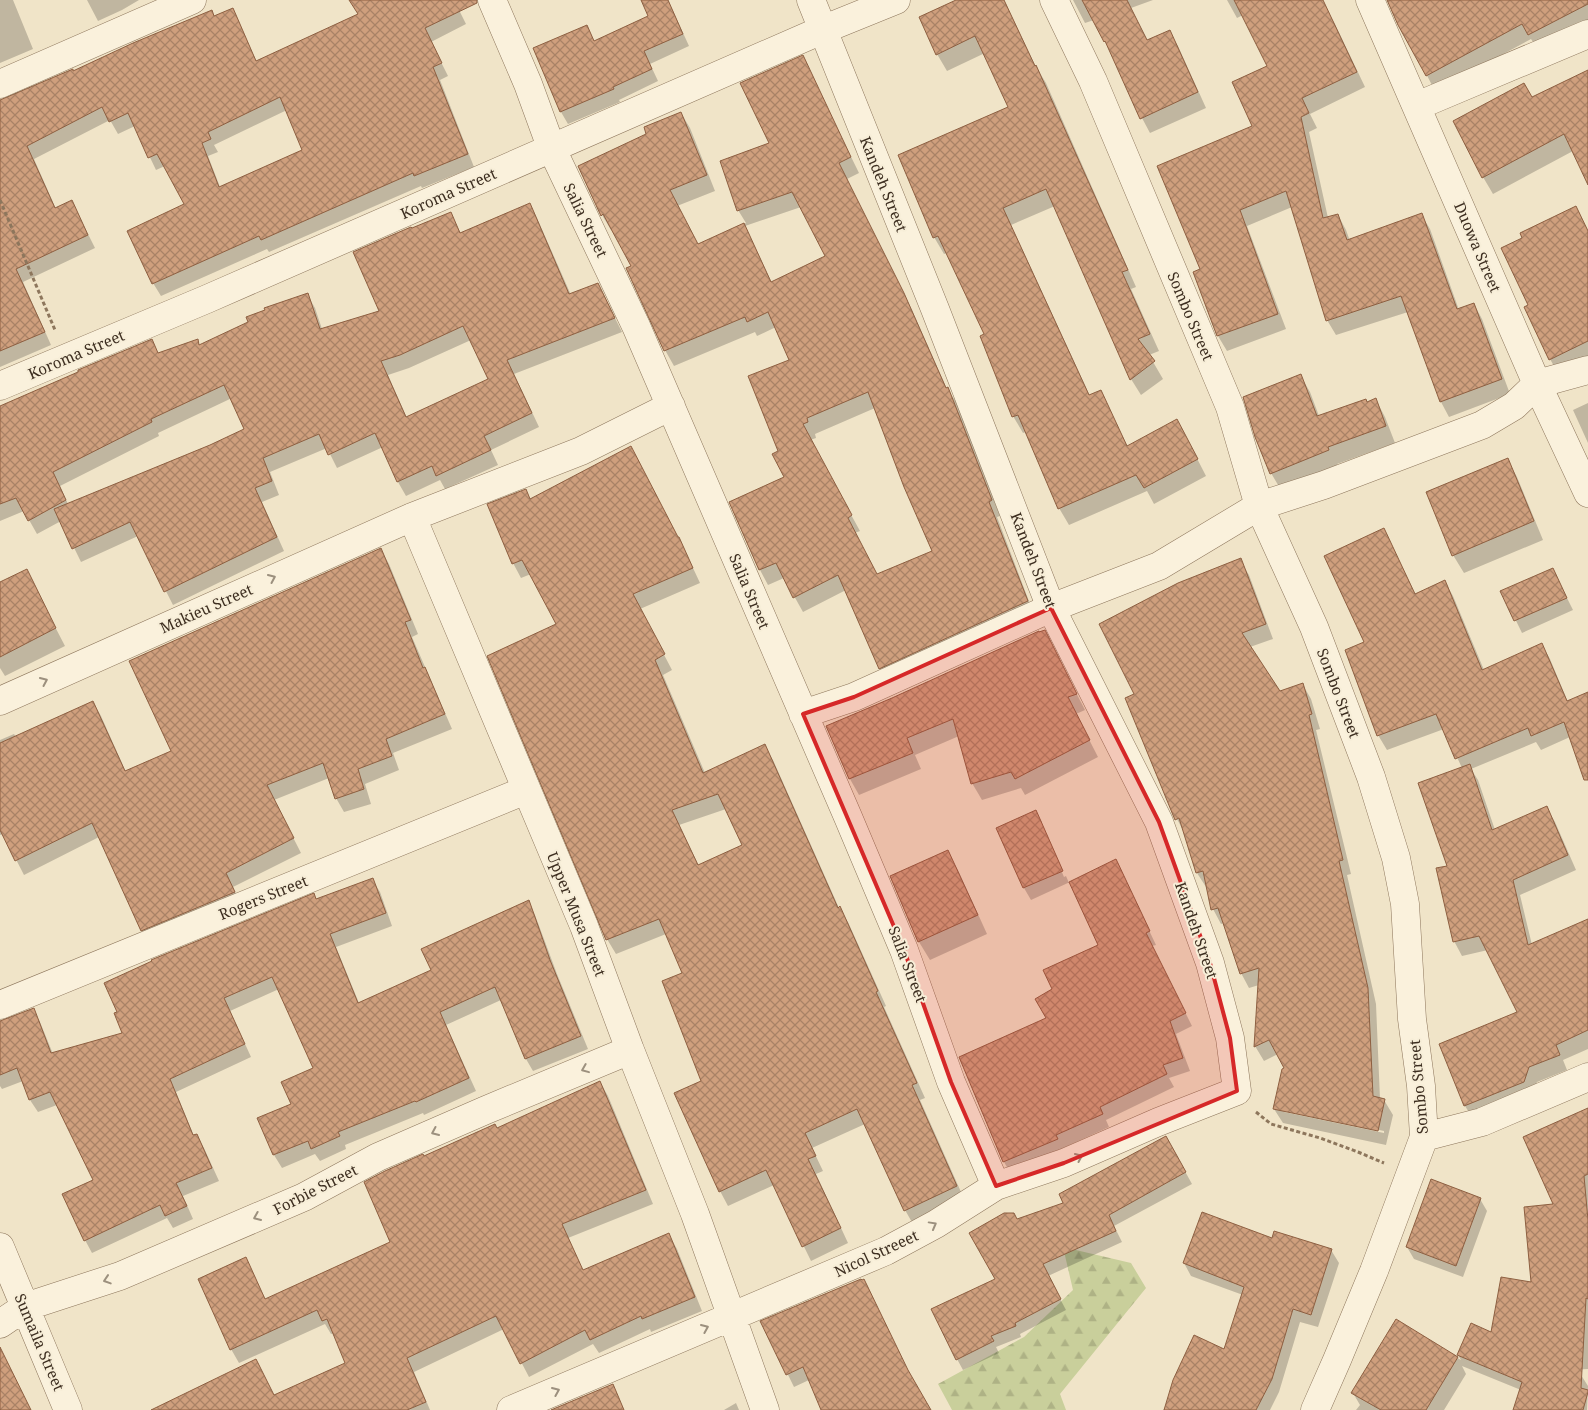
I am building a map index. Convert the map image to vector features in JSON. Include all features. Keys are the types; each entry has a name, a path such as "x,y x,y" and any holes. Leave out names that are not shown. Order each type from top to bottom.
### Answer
{"street":[{"path":"0,84 192,0"},
{"name":"Salia Street","path":"492,0 528,84 551,147 636,326 804,714 904,950 952,1082 996,1186"},
{"name":"Kandeh Street","path":"811,0 1052,608 1159,822 1210,963 1230,1038 1237,1091"},
{"name":"Koroma Street","path":"0,386 207,299 551,147 896,0"},
{"name":"Sombo Street","path":"1054,0 1093,81 1230,407 1259,506 1314,628 1371,777 1396,858 1405,904 1412,1019 1421,1086 1424,1138 1337,1360 1314,1410"},
{"name":"Duowa Street","path":"1370,0 1418,106 1537,384 1588,493"},
{"path":"1418,106 1588,34"},
{"path":"804,714 854,697 1052,608 1159,566 1259,506 1324,485 1482,425 1514,406 1537,384 1588,370"},
{"name":"Makieu Street","path":"0,701 412,516 581,451 670,406"},
{"name":"Upper Musa Street","path":"412,516 584,926 630,1050 695,1214 765,1410"},
{"name":"Rogers Street","path":"0,1005 526,790"},
{"name":"Forbie Street","path":"0,1324 25,1307 120,1276 304,1197 378,1157 630,1050"},
{"path":"1424,1138 1482,1122 1588,1076"},
{"name":"Nicol Streeet","path":"511,1410 886,1251 936,1224 996,1186 1064,1163 1158,1122 1237,1091"},
{"name":"Sumaila Street","path":"0,1246 68,1410"}],"path":[{"path":"0,200 67,358"},
{"path":"1237,1091 1247,1104 1271,1124 1358,1152 1410,1175"}],"highlighted area":[{"path":"1051,608 1159,822 1210,963 1230,1038 1237,1091 1064,1163 996,1186 951,1082 904,950 803,714 854,697"}],"green space":[{"path":"1063,1247 1131,1263 1146,1288 1060,1394 1066,1410 952,1410 938,1384 1024,1337 1073,1290"}],"building":[{"path":"349,0 477,0 477,3 425,28 442,63 433,67 468,154 414,176 413,173 261,240 259,236 152,284 127,231 184,204 157,154 148,158 128,113 109,122 102,107 27,146 55,208 72,200 88,235 16,269 45,332 0,351 0,100 73,69 73,71 133,43 212,10 214,16 233,8 256,61 358,14","holes":["280,97 302,150 219,187 202,143 211,139 208,132"]},
{"path":"641,0 668,0 683,34 644,51 652,69 613,87 614,89 560,112 533,48 587,25 594,41 648,16"},
{"path":"956,0 1004,0 1036,65 1128,270 1122,272 1150,334 1138,339 1155,361 1130,380 1046,189 1003,208 1089,395 1101,390 1127,446 1177,419 1198,459 1144,488 1136,475 1058,509 1018,415 1012,417 980,336 984,334 938,236 933,238 898,155 1008,107 975,36 936,55 919,17"},
{"path":"1082,0 1127,0 1147,40 1170,30 1198,92 1140,119 1105,41"},
{"path":"1234,0 1323,0 1357,72 1302,98 1309,113 1301,117 1323,218 1338,214 1347,240 1422,213 1457,309 1474,303 1502,379 1440,402 1401,296 1326,321 1286,191 1240,210 1278,314 1217,336 1193,272 1200,269 1157,166 1252,126 1232,82 1267,66"},
{"path":"1387,0 1588,0 1588,4 1528,35 1522,24 1426,76 1398,25"},
{"path":"803,55 851,157 839,163 904,293 946,388 948,387 992,500 989,502 1028,601 879,669 838,575 793,598 776,563 759,570 729,502 784,477 772,454 778,451 748,376 789,360 768,312 747,322 745,317 664,351 626,268 631,266 603,214 601,216 578,166 646,134 644,127 681,112 707,175 670,190 698,244 744,223 771,282 825,256 792,192 737,211 720,161 769,143 740,83","holes":["868,392 904,487 932,551 877,574 848,518 852,515 803,424 808,422 807,418"]},
{"path":"1588,70 1588,185 1564,134 1482,178 1453,121 1524,83 1532,97"},
{"path":"530,203 569,294 598,283 615,318 507,360 532,413 484,436 491,450 436,476 432,466 397,482 375,433 328,455 319,434 263,458 272,481 255,488 277,537 164,592 130,522 72,549 54,509 210,445 244,429 224,385 151,419 152,422 53,472 66,500 28,521 16,498 0,504 0,406 152,339 158,353 198,339 199,345 248,322 246,317 265,310 264,308 308,293 320,329 379,311 353,252 451,212 460,233","holes":["463,326 488,379 406,417 381,361 400,355"]},
{"path":"1576,206 1588,231 1588,341 1549,360 1524,307 1528,305 1501,248 1522,238 1520,233"},
{"path":"1301,374 1317,416 1366,399 1367,402 1376,398 1386,426 1328,447 1329,450 1270,474 1255,437 1243,397"},
{"path":"631,446 679,537 693,568 633,594 665,654 655,660 703,773 765,744 838,908 840,906 878,991 876,992 917,1083 912,1085 957,1186 904,1211 857,1109 805,1133 816,1156 808,1159 841,1228 802,1247 766,1170 719,1192 674,1093 701,1081 662,981 682,973 659,919 606,940 487,656 556,624 522,560 512,564 487,504 526,489 530,499","holes":["718,794 742,845 698,865 672,810"]},
{"path":"1508,458 1534,521 1452,556 1426,492"},
{"path":"1384,528 1415,594 1445,580 1482,670 1542,643 1567,701 1588,692 1588,780 1584,780 1564,722 1531,736 1528,728 1455,759 1436,714 1377,736 1345,650 1364,642 1324,556"},
{"path":"381,548 411,620 405,622 423,668 425,667 445,714 386,739 392,756 358,769 364,789 335,799 323,763 267,785 294,838 226,873 235,892 141,931 92,823 15,861 0,830 0,743 93,701 125,771 171,751 129,661"},
{"path":"1241,558 1266,624 1242,633 1280,691 1303,683 1312,714 1309,715 1343,860 1339,861 1368,988 1373,1096 1385,1099 1378,1131 1273,1109 1282,1069 1284,1068 1269,1040 1254,1047 1259,968 1240,974 1218,908 1211,910 1203,871 1196,873 1179,818 1175,820 1125,698 1134,694 1099,624 1178,583"},
{"path":"1553,568 1567,598 1514,621 1500,591"},
{"path":"27,569 56,628 0,657 0,582"},
{"path":"1045,630 1077,694 1068,697 1090,740 1015,779 1011,772 971,784 953,719 907,738 913,753 849,779 826,726"},
{"path":"1470,764 1492,830 1547,806 1568,855 1513,880 1528,945 1588,919 1588,1030 1556,1045 1560,1055 1529,1067 1524,1082 1464,1106 1439,1044 1517,1012 1479,936 1453,942 1436,868 1447,866 1418,783"},
{"path":"1036,810 1063,871 1023,888 996,828"},
{"path":"948,850 978,915 918,942 890,876"},
{"path":"1116,859 1150,931 1146,933 1186,1013 1170,1021 1183,1058 1163,1065 1167,1074 1100,1107 1103,1114 1056,1135 1058,1139 1003,1162 959,1057 1046,1018 1035,999 1052,989 1043,970 1098,945 1069,882"},
{"path":"373,878 386,913 330,934 358,1003 431,970 421,949 529,900 550,960 581,1036 525,1059 495,987 440,1012 469,1078 416,1102 338,1132 340,1136 311,1149 308,1141 273,1155 257,1118 291,1104 281,1082 313,1068 272,977 224,998 245,1044 170,1079 193,1135 197,1134 212,1168 176,1183 187,1206 165,1216 160,1205 84,1241 62,1194 93,1180 50,1092 29,1100 17,1068 0,1075 0,1021 34,1008 51,1053 122,1033 114,1013 117,1012 104,983 151,960 314,893 316,899"},
{"path":"600,1081 646,1190 562,1224 583,1270 669,1233 695,1297 642,1319 641,1316 590,1340 585,1330 520,1364 496,1316 407,1358 426,1402 407,1410 151,1410 256,1359 274,1395 345,1363 327,1319 322,1321 317,1310 230,1350 198,1279 246,1257 265,1299 390,1242 364,1182 423,1154 424,1156 495,1124 497,1128"},
{"path":"1588,1108 1588,1174 1584,1176 1588,1220 1588,1299 1586,1298 1581,1388 1588,1390 1588,1392 1583,1410 1513,1410 1522,1382 1457,1355 1471,1323 1491,1332 1501,1277 1531,1282 1524,1207 1553,1204 1523,1137"},
{"path":"1166,1136 1186,1172 1109,1215 1116,1231 1043,1264 1061,1299 1015,1323 1016,1326 991,1336 994,1341 956,1360 931,1309 995,1279 969,1233 1004,1213 1014,1213 1017,1219 1063,1203 1059,1194"},
{"path":"1431,1179 1481,1198 1456,1266 1406,1247"},
{"path":"1202,1212 1272,1238 1274,1231 1332,1249 1311,1315 1293,1309 1272,1379 1256,1410 1164,1410 1173,1380 1194,1335 1224,1349 1244,1287 1183,1263"},
{"path":"864,1279 908,1370 931,1410 821,1410 803,1367 786,1375 760,1321"},
{"path":"1396,1319 1458,1357 1426,1410 1381,1410 1351,1393"},
{"path":"0,1347 31,1410 0,1410"},
{"path":"613,1384 624,1410 551,1410"}]}
